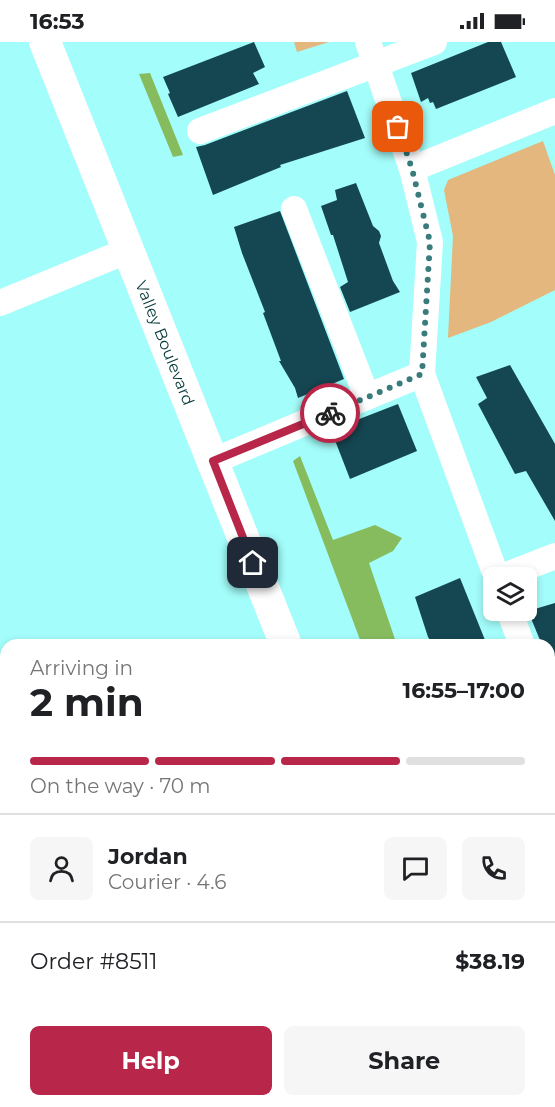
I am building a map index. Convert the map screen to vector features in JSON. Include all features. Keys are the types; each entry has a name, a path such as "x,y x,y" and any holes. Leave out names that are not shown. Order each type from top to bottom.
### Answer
{"main road":[{"name":"Valley Boulevard","path":"45,42 284,639"}],"street":[{"path":"200,131 372,53 434,42"},
{"path":"372,53 412,169 430,242 422,374 494,567"},
{"path":"412,169 555,111"},
{"path":"294,209 367,397"},
{"path":"0,303 129,250"},
{"path":"213,461 422,374"},
{"path":"526,567 555,556"},
{"path":"513,621 520,639"}],"shaded area":[{"path":"294,42 329,42 297,52"},
{"path":"150,73 183,155 173,157 139,74"},
{"path":"543,141 555,175 555,290 491,322 448,338 453,236 444,190 448,180"},
{"path":"300,456 333,540 375,525 402,538 393,551 369,563 395,639 360,639 293,461"}],"building":[{"path":"254,42 265,67 253,73 259,84 178,117 163,77"},
{"path":"488,42 501,42 516,77 436,109 428,98 421,102 411,73"},
{"path":"347,91 365,138 280,165 281,167 213,195 196,147"},
{"path":"356,183 373,226 379,231 381,236 379,243 393,281 400,292 350,312 340,287 348,282 321,206 337,200 335,190"},
{"path":"280,211 344,379 298,398 295,388 279,361 281,361 263,313 265,312 234,227"},
{"path":"510,365 555,444 555,521 526,471 515,474 478,404 487,398 476,377"},
{"path":"398,404 417,451 350,479 331,430"},
{"path":"460,578 485,639 429,639 415,597"},
{"path":"555,603 555,639 540,639 532,621 537,621 537,608"}],"way so far":[{"path":"330,413 422,374 430,242 412,169 398,127"}],"route":[{"path":"253,563 213,461 330,413"}]}
